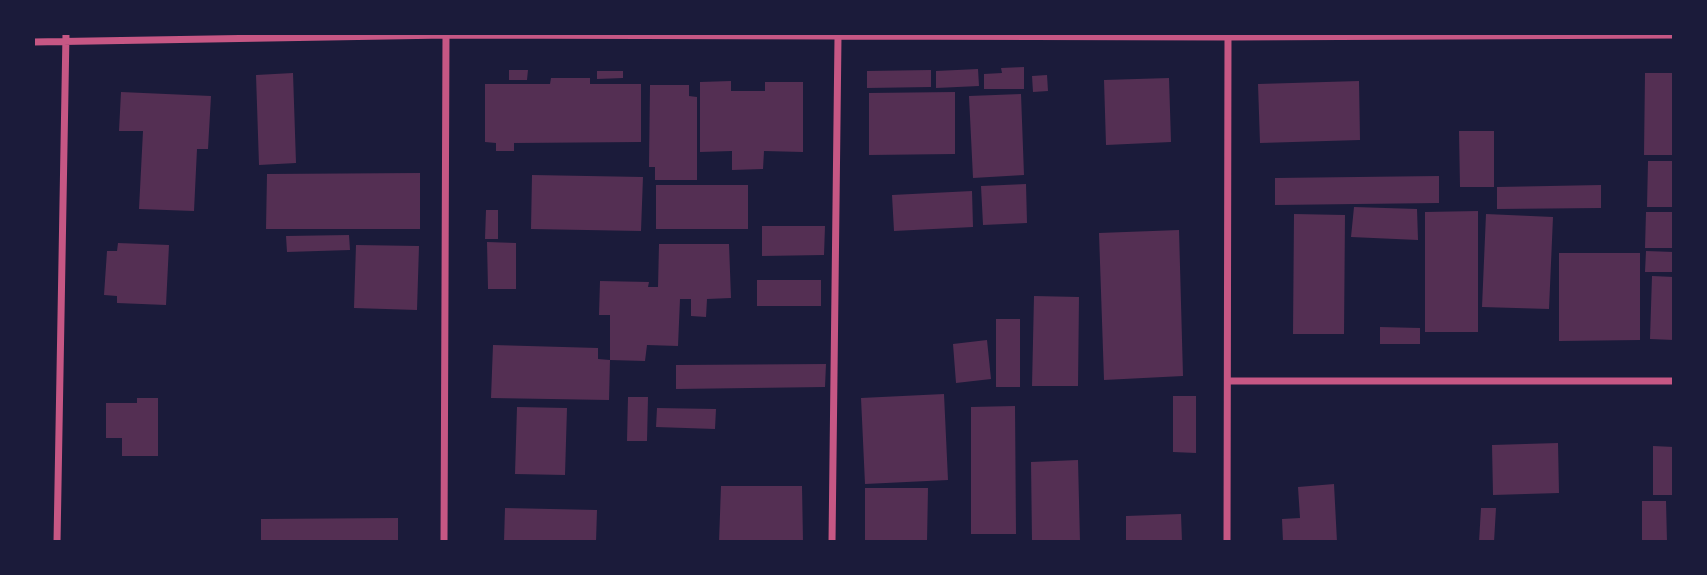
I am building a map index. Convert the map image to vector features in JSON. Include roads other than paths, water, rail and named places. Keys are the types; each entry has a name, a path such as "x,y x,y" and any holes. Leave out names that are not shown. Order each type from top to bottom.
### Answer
{"street":[{"path":"57,542 66,33"},
{"path":"444,542 446,34"},
{"path":"33,42 446,34 838,37 1674,35"},
{"path":"1227,542 1228,35"},
{"path":"831,542 838,37"},
{"path":"1229,381 1674,381"}]}
